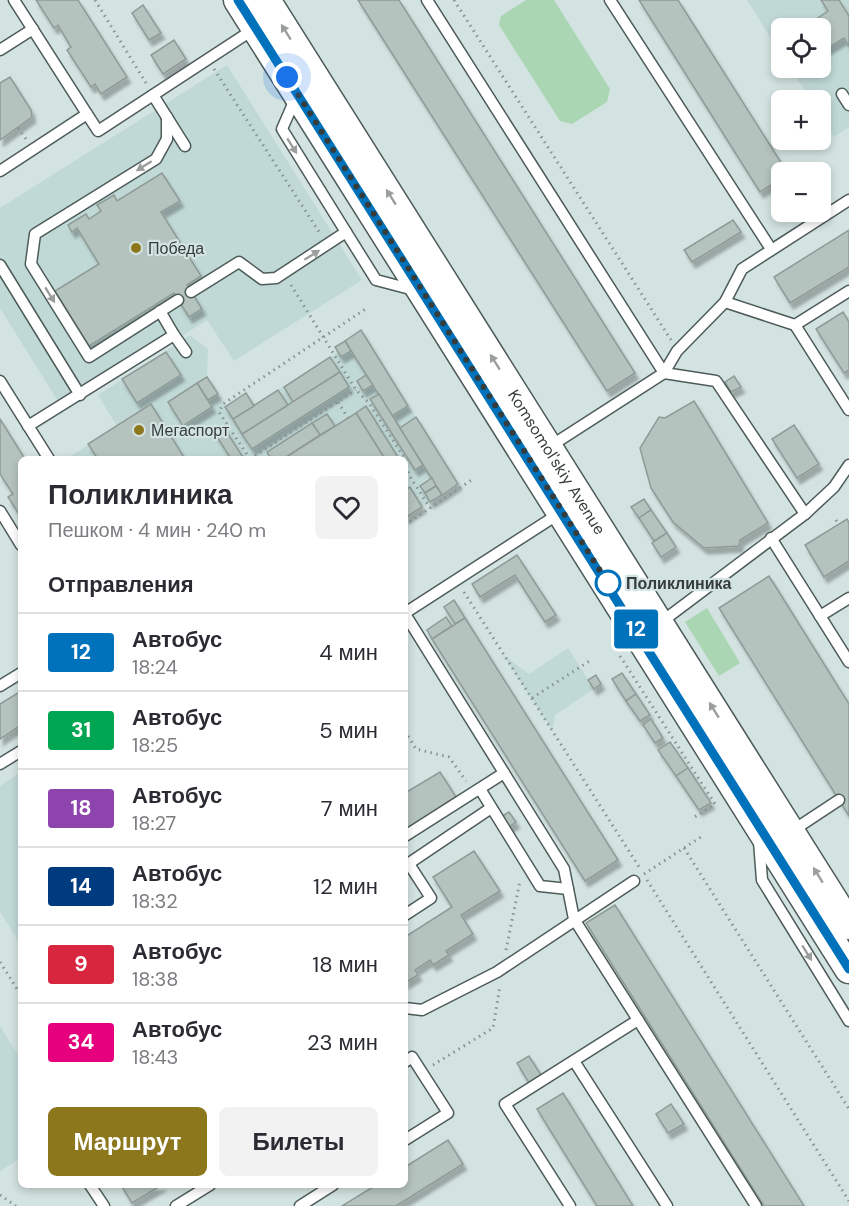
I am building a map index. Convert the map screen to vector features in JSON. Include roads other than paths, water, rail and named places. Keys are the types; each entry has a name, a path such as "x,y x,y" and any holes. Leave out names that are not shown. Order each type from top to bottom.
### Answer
{"main road":[{"name":"Komsomol'skiy Avenue","path":"238,0 563,512 849,969"},
{"name":"Komsomol'skiy Avenue","path":"266,0 849,925"}],"lane":[{"path":"14,0 98,131 256,28"},
{"path":"428,0 664,374"},
{"path":"610,0 771,249"},
{"path":"0,50 33,30"},
{"path":"297,94 282,129 376,280 422,292"},
{"path":"842,94 849,105"},
{"path":"153,95 185,146"},
{"path":"0,171 87,114"},
{"path":"167,117 167,139 156,159 35,234 31,264 89,357 178,300"},
{"path":"549,447 664,374 677,351 725,302 742,269 849,200"},
{"path":"191,292 239,262 262,279 276,278 280,269 327,245 346,232"},
{"path":"0,265 80,395"},
{"path":"795,325 849,291"},
{"path":"725,302 795,325 849,410"},
{"path":"160,311 186,352"},
{"path":"28,426 174,334"},
{"path":"664,374 716,381 805,514"},
{"path":"0,381 47,456"},
{"path":"660,623 805,514 834,487 849,465"},
{"path":"0,511 18,540"},
{"path":"408,611 563,512"},
{"path":"771,538 849,662"},
{"path":"820,616 849,598"},
{"path":"408,618 564,869 574,919 756,1206"},
{"path":"0,686 18,675"},
{"path":"0,764 18,753"},
{"path":"408,835 504,773"},
{"path":"477,790 491,808 540,886 568,889"},
{"path":"791,832 839,800"},
{"path":"408,864 491,808"},
{"path":"758,823 762,880 849,1022"},
{"path":"408,866 431,898 408,913"},
{"path":"408,1008 422,1010 497,972 634,881"},
{"path":"570,1206 505,1104 638,1020"},
{"path":"408,1060 412,1057 448,1113 408,1138"},
{"path":"574,1061 667,1206"},
{"path":"92,1188 104,1206"},
{"path":"176,1206 205,1188"},
{"path":"300,1206 328,1188"}],"place":[{"name":"Победа","path":"136,248"},
{"name":"Мегаспорт","path":"139,430"},
{"name":"Поликлиника","path":"608,583"}]}
